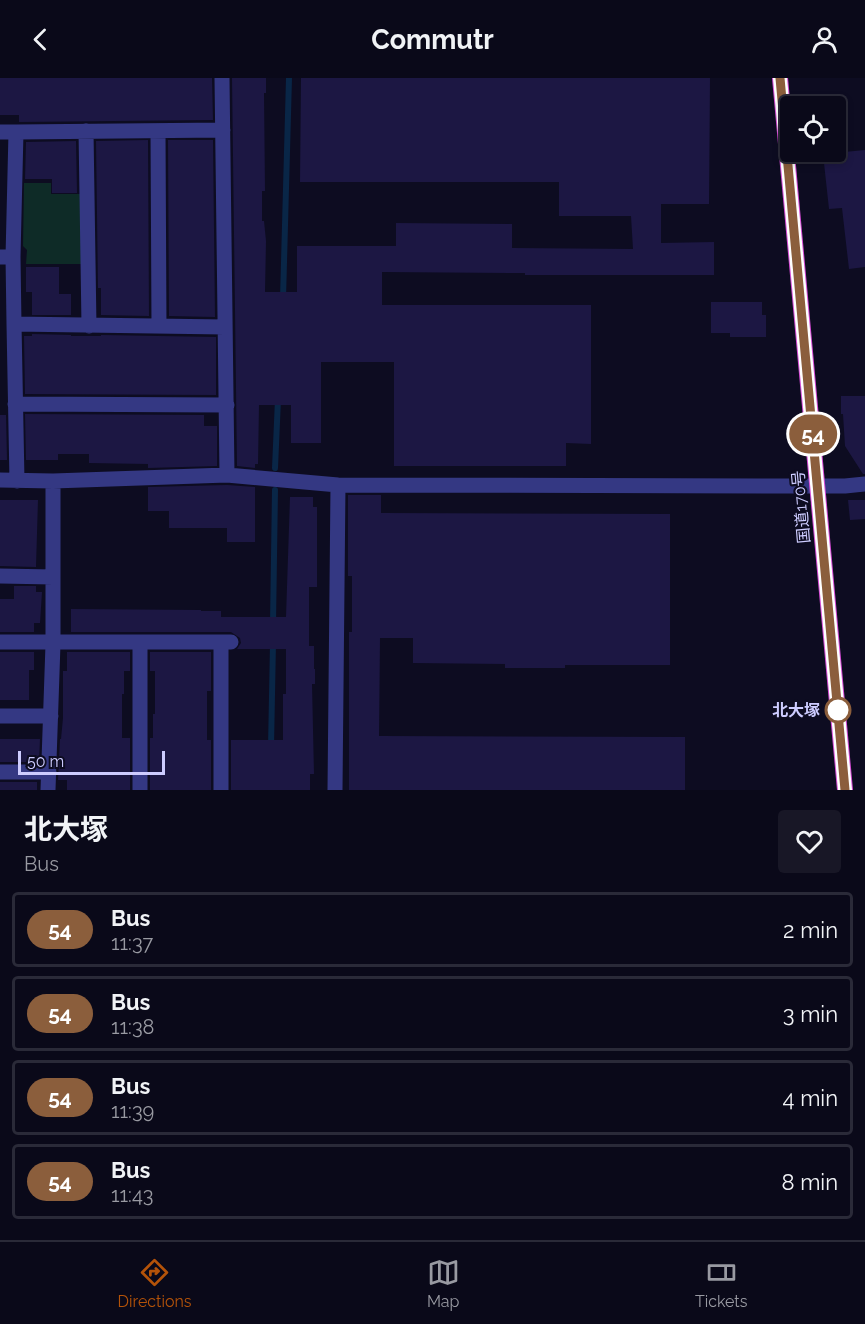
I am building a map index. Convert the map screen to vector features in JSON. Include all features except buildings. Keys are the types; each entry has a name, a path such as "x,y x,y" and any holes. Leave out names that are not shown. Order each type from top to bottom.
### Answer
{"highway":[{"name":"国道170号","path":"780,78 845,790"}],"street":[{"path":"222,78 227,476"},
{"path":"0,132 223,130"},
{"path":"86,131 89,326"},
{"path":"158,131 159,326"},
{"path":"16,132 7,257 14,324 17,481"},
{"path":"14,324 225,327"},
{"path":"15,404 227,405"},
{"path":"0,480 53,481 227,476 338,485 844,486 865,484"},
{"path":"48,790 53,644 53,481"},
{"path":"335,790 338,485"},
{"path":"0,576 53,577"},
{"path":"0,642 53,644 226,642 221,790"},
{"path":"140,643 140,790"},
{"path":"0,716 51,716"},
{"path":"0,772 49,772"}],"green space":[{"path":"24,183 51,183 51,194 82,194 82,264 26,264 27,250 23,246"}],"waterway":[{"path":"283,299 289,78"},
{"path":"275,468 278,399"},
{"path":"273,624 275,490"},
{"path":"271,747 273,643"}],"bus line":[{"name":"54","path":"780,78 845,790"}],"place":[{"name":"北大塚","path":"838,710"}]}
